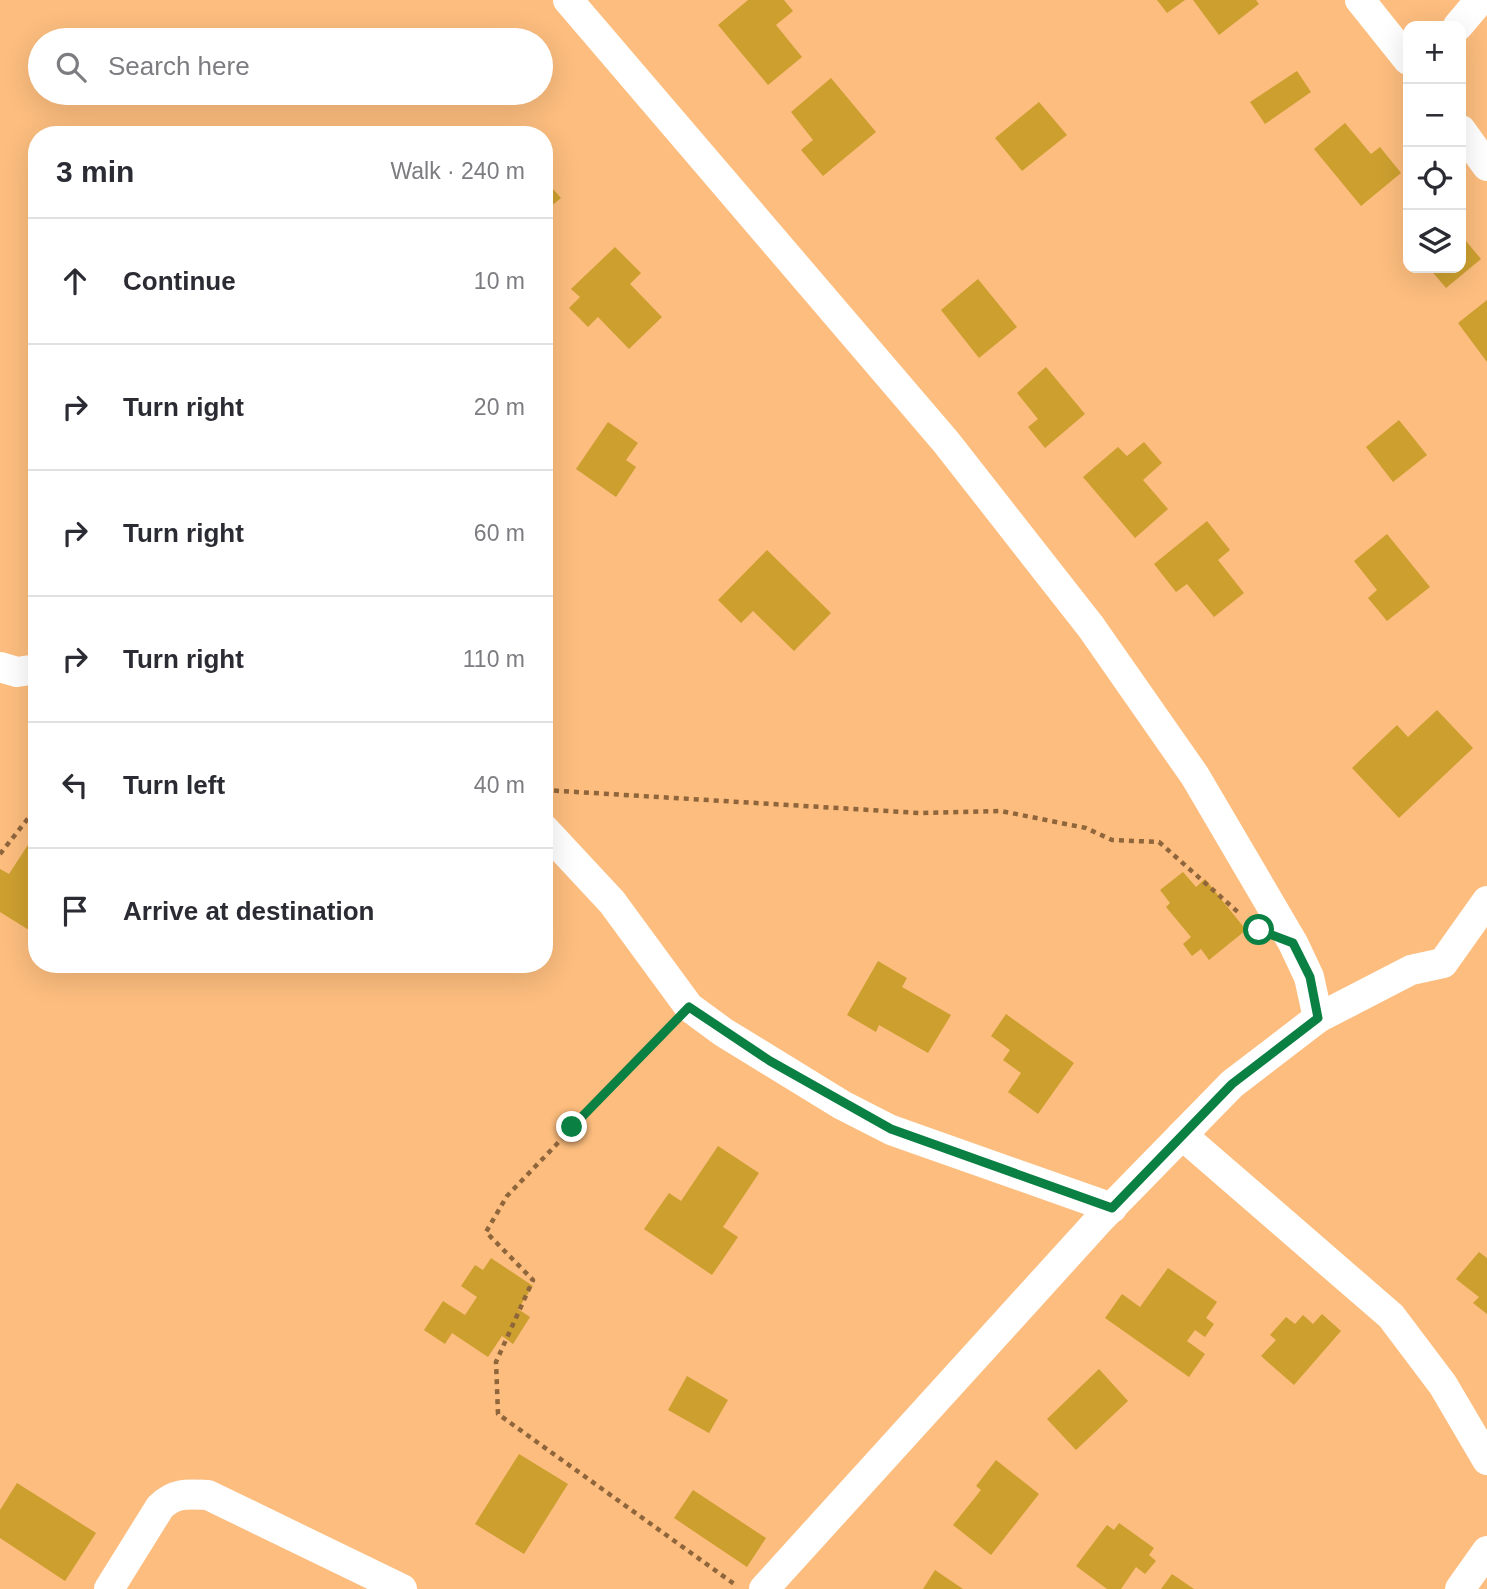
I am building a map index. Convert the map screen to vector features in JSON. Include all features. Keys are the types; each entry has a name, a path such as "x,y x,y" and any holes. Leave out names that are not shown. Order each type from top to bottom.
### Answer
{"street":[{"path":"568,0 946,442 1091,627 1195,776 1293,943 1310,977 1318,1018"},
{"path":"1360,0 1403,54"},
{"path":"1462,21 1480,0"},
{"path":"1466,137 1487,166"},
{"path":"0,667 17,672 28,670"},
{"path":"553,839 612,902 689,1007 723,1032 811,1086 891,1129 1112,1208"},
{"path":"764,1589 1112,1208 1232,1084 1318,1018 1411,970 1443,963 1487,901"},
{"path":"1182,1135 1391,1316 1443,1385 1487,1460"},
{"path":"109,1589 160,1507 170,1498 183,1493 208,1495 402,1589"},
{"path":"1460,1589 1487,1551"}],"path":[{"path":"553,791 919,813 1001,811 1086,828 1112,840 1159,842 1249,921"},
{"path":"0,855 28,819"},
{"path":"689,1007 507,1196 486,1232 533,1280 496,1362 498,1414 740,1589"}],"building":[{"path":"748,0 784,0 793,11 776,25 802,57 768,85 718,25"},
{"path":"1157,0 1185,0 1167,13"},
{"path":"1193,0 1256,0 1259,4 1219,35"},
{"path":"1297,71 1311,92 1265,124 1250,102"},
{"path":"831,78 876,132 823,176 801,150 813,140 791,112"},
{"path":"1039,102 1067,135 1022,171 995,138"},
{"path":"1345,123 1371,154 1380,147 1401,173 1361,206 1314,149"},
{"path":"553,189 561,198 553,205"},
{"path":"1466,241 1481,259 1466,271"},
{"path":"615,247 641,273 630,284 662,317 629,349 598,317 588,327 569,308 580,297 571,289"},
{"path":"1433,273 1464,273 1446,288"},
{"path":"978,279 1017,327 979,358 941,310"},
{"path":"1487,300 1487,362 1458,323"},
{"path":"1046,367 1085,414 1045,448 1028,427 1038,419 1017,393"},
{"path":"1399,420 1427,455 1393,482 1366,447"},
{"path":"608,422 638,443 626,460 636,467 616,497 576,469"},
{"path":"1144,442 1162,463 1143,480 1168,509 1135,538 1083,477 1118,447 1127,456"},
{"path":"1207,521 1230,550 1218,560 1244,593 1214,617 1187,584 1176,592 1154,564"},
{"path":"1387,534 1430,587 1387,621 1368,598 1377,590 1354,561"},
{"path":"767,550 831,613 794,651 753,611 741,623 718,600"},
{"path":"1437,710 1473,748 1399,818 1352,768 1397,725 1408,737"},
{"path":"28,845 28,929 0,912 0,869 9,874"},
{"path":"1183,872 1196,887 1205,879 1246,930 1209,960 1201,949 1192,956 1183,944 1191,937 1166,907 1170,903 1160,890"},
{"path":"878,961 907,978 902,987 951,1015 928,1053 879,1025 876,1032 847,1015"},
{"path":"1006,1014 1074,1063 1038,1114 1008,1092 1021,1073 1003,1060 1010,1050 991,1036"},
{"path":"718,1146 759,1173 723,1227 738,1237 712,1275 644,1229 669,1193 681,1201"},
{"path":"1479,1252 1487,1258 1487,1314 1473,1303 1479,1297 1456,1279"},
{"path":"491,1258 533,1286 518,1309 530,1317 513,1344 502,1336 488,1357 452,1333 445,1344 424,1330 443,1301 465,1315 477,1297 461,1286 475,1265 483,1270"},
{"path":"1168,1268 1217,1302 1206,1318 1214,1324 1205,1337 1195,1330 1187,1341 1205,1354 1189,1377 1105,1318 1122,1294 1140,1307"},
{"path":"1322,1314 1341,1331 1294,1385 1261,1356 1276,1340 1270,1335 1286,1317 1295,1324 1303,1315 1313,1324"},
{"path":"1099,1369 1128,1401 1076,1450 1047,1419"},
{"path":"687,1376 728,1400 709,1433 668,1410"},
{"path":"519,1454 568,1484 524,1554 475,1524"},
{"path":"996,1460 1039,1494 991,1555 953,1525 981,1490 976,1486"},
{"path":"17,1483 96,1533 65,1581 0,1538 0,1510"},
{"path":"693,1490 766,1538 747,1567 674,1518"},
{"path":"1119,1523 1154,1548 1149,1555 1156,1561 1145,1574 1136,1567 1121,1589 1107,1589 1076,1566 1107,1525 1114,1530"},
{"path":"935,1570 963,1589 923,1589"},
{"path":"1172,1574 1194,1589 1161,1589"}],"route":[{"path":"572,1127 689,1007 723,1032 842,1105 891,1129 1112,1208 1232,1084 1318,1018 1310,977 1293,943 1259,930"}]}
